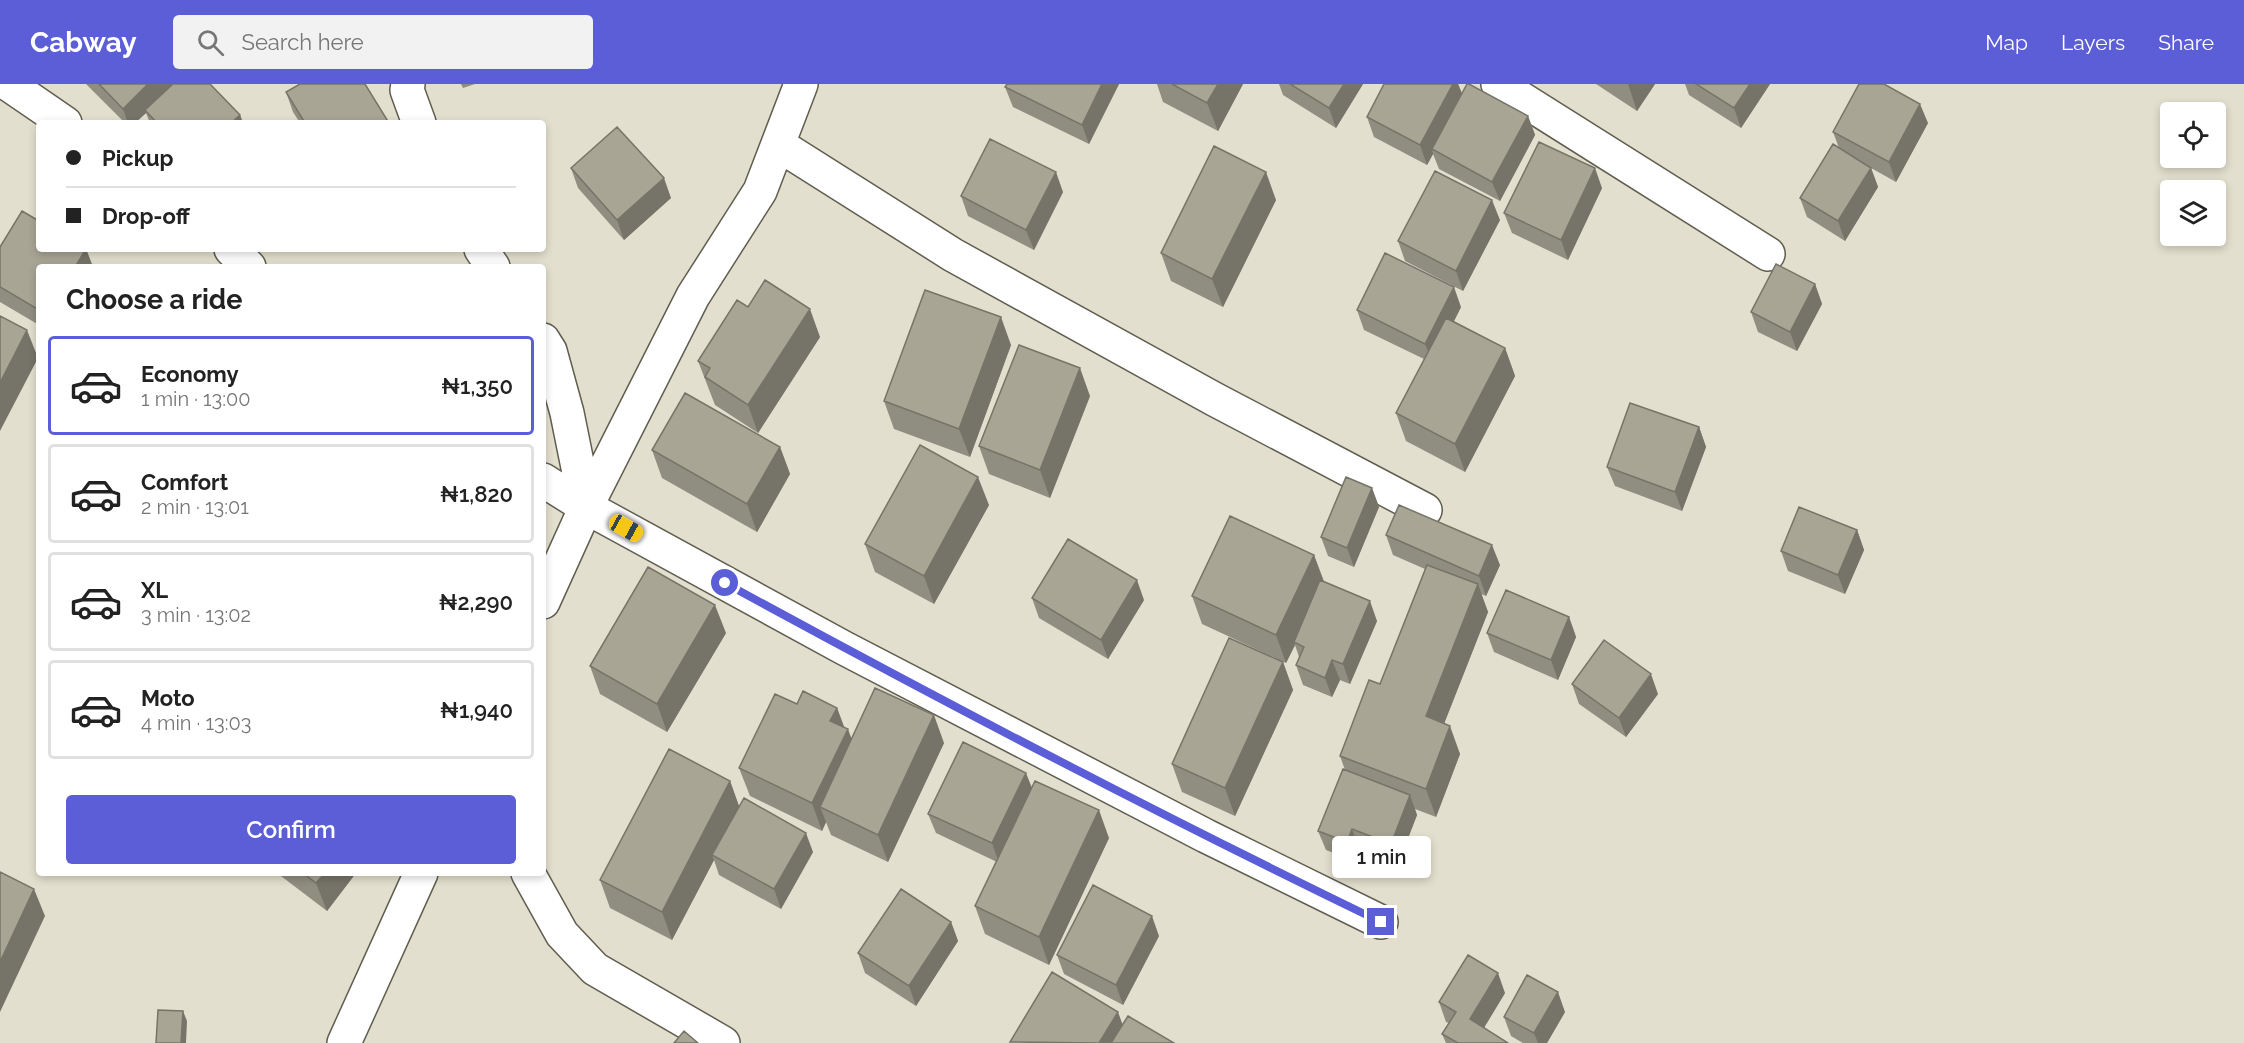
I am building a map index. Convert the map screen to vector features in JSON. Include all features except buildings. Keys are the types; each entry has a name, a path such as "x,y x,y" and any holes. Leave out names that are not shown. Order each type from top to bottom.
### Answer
{"street":[{"path":"8,84 62,120"},
{"path":"408,84 407,90 418,120"},
{"path":"546,596 586,507 693,296 760,191 801,84"},
{"path":"1498,84 1768,254"},
{"path":"779,146 953,255 1214,399 1425,510"},
{"path":"234,252 246,264"},
{"path":"546,345 550,351 567,413 586,507"},
{"path":"546,482 586,507 844,648 1206,836 1381,922"},
{"path":"344,1043 420,876"},
{"path":"530,876 562,934 595,969 723,1043"}],"route":[{"path":"725,583 844,648 1206,836 1381,922"}]}
